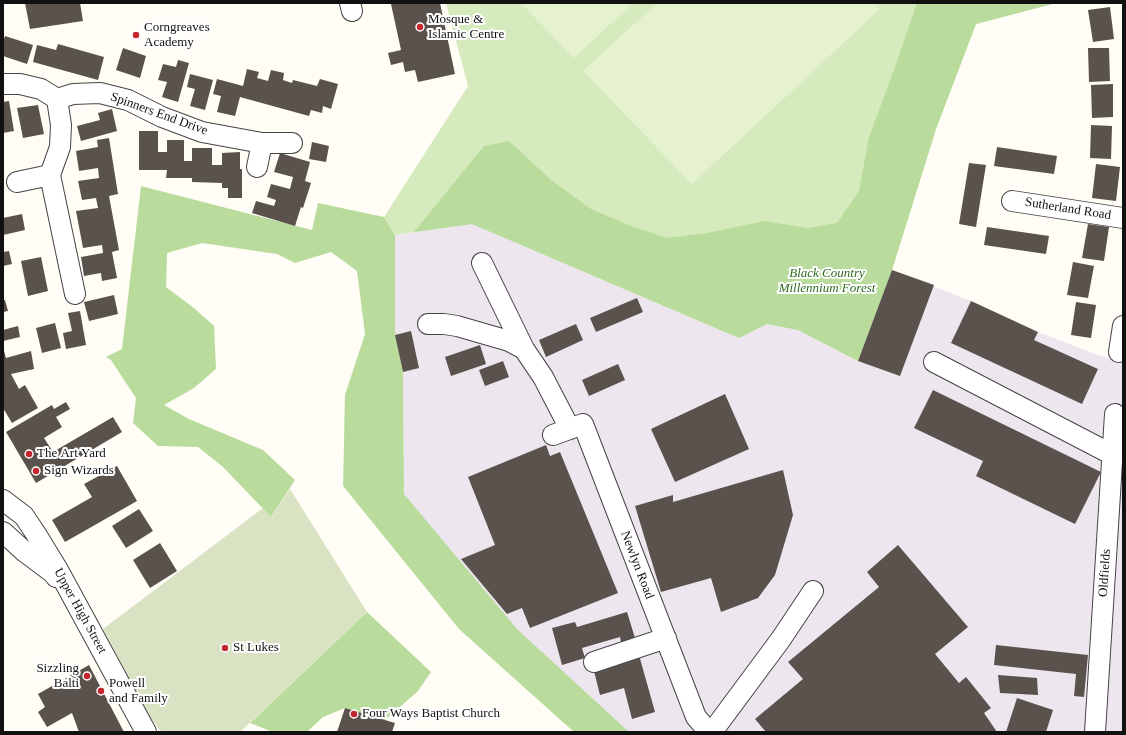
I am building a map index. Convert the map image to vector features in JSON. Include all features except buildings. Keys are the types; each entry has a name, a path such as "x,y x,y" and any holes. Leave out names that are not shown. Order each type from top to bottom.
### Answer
{"street":[{"path":"3,84 20,84 41,89 57,99 61,125 60,147 50,176 75,294"},
{"name":"Spinners End Drive","path":"57,99 73,94 100,94 128,100 162,117 202,132 262,143 292,143"},
{"path":"257,167 262,143"},
{"path":"17,182 50,176"},
{"name":"Sutherland Road","path":"1012,201 1123,218"},
{"path":"482,264 524,349"},
{"path":"428,324 457,326 509,341 524,349"},
{"path":"1119,352 1123,326"},
{"name":"Newlyn Road","path":"524,349 544,377 562,432 583,424 696,717 711,732"},
{"path":"934,362 1113,455"},
{"name":"Oldfields","path":"1095,732 1115,414"},
{"name":"Upper High Street","path":"3,500 24,516 36,534 58,570 146,732"},
{"name":"Upper High Street","path":"3,532 25,552 53,573 139,732"},
{"path":"711,732 781,640 813,591"},
{"path":"594,662 666,638"}],"shaded area":[{"path":"472,223 739,338 766,324 798,330 858,361 892,270 971,301 1038,332 1123,363 1123,732 584,732 404,494 403,372 395,332 395,235"}],"green space":[{"path":"446,3 1056,3 976,24 936,129 892,270 858,361 798,330 767,324 739,338 472,224 395,235 384,217 468,86"},
{"path":"521,3 633,3 574,58"},
{"path":"657,3 874,3 880,9 692,184 583,71"},
{"name":"Black Country Millennium Forest","path":"917,3 1056,3 976,24 936,129 892,270 858,361 798,330 767,324 739,338 472,224 414,232 484,146 509,141 551,180 591,209 631,226 667,238 707,233 765,221 807,228 837,223 859,191 869,137"},
{"path":"141,186 312,230 318,203 384,217 395,235 395,332 403,372 404,494 517,629 629,732 574,732 459,629 343,486 345,395 365,334 357,271 331,252 295,263 277,254 202,243 167,253 166,287 194,308 214,326 216,369 194,388 164,405 189,419 263,450 295,480 271,517 223,467 198,447 158,446 133,423 136,398 111,360 106,357 122,349"},
{"path":"290,489 367,612 240,732 161,732 150,717 103,629 263,508 271,517"},
{"path":"367,612 431,672 418,691 385,720 345,708 323,717 307,732 273,732 250,723"}],"place":[{"name":"Mosque & Islamic Centre","path":"420,27"},
{"name":"Corngreaves Academy","path":"136,35"},
{"name":"The Art Yard","path":"29,454"},
{"name":"Sign Wizards","path":"36,471"},
{"name":"St Lukes","path":"225,648"},
{"name":"Sizzling Balti","path":"87,676"},
{"name":"Powell and Family","path":"101,691"},
{"name":"Four Ways Baptist Church","path":"354,714"}]}
